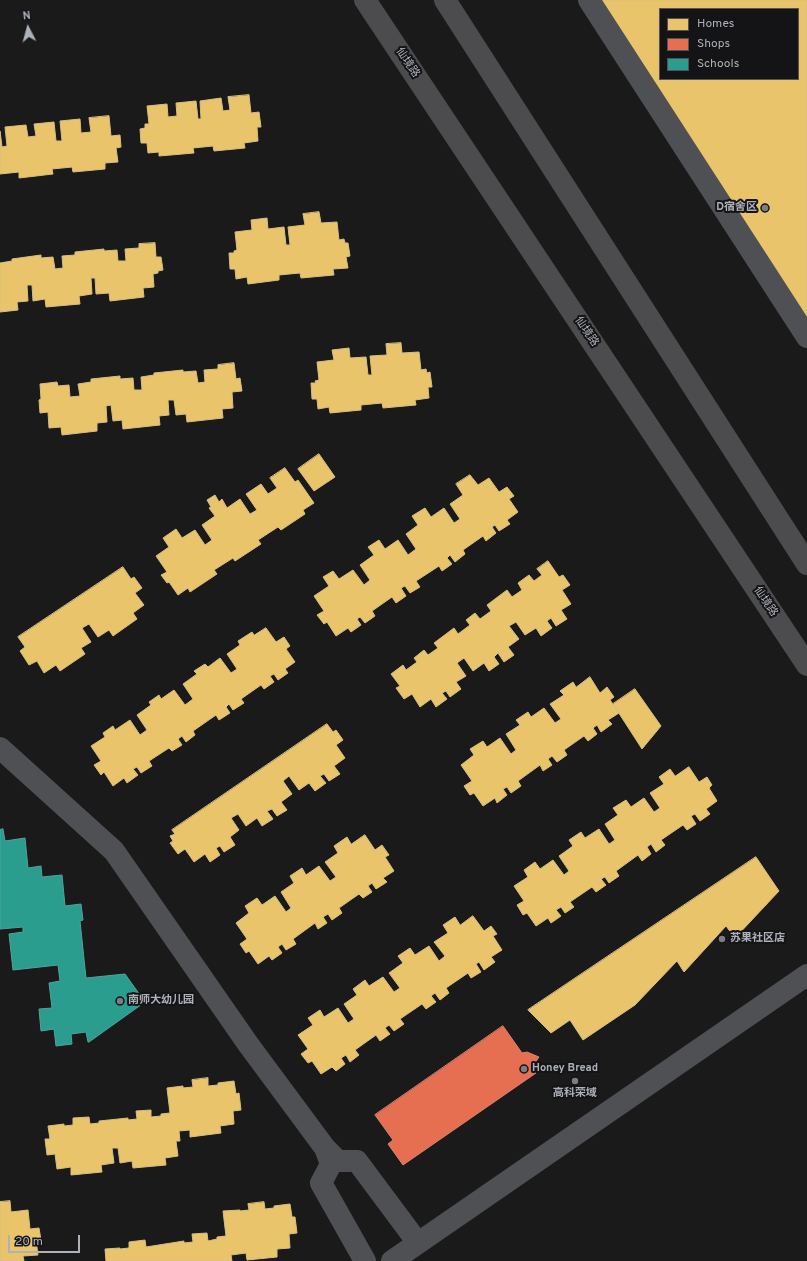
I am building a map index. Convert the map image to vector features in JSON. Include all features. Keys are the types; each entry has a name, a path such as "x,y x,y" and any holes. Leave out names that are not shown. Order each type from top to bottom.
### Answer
{"main road":[{"name":"仙境路","path":"365,0 807,665"},
{"path":"445,0 807,564"}],"street":[{"path":"589,0 807,337"},
{"path":"0,748 114,851 248,1044 325,1148 338,1161 357,1161 418,1243"},
{"path":"392,1261 807,975"},
{"path":"325,1148 331,1164 321,1183 365,1261"}],"building: Homes":[{"name":"D宿舍区","path":"589,0 807,0 807,337"},
{"path":"249,95 251,113 259,112 261,127 257,127 258,141 244,143 245,148 214,151 213,146 193,148 194,153 159,156 159,152 148,153 147,143 141,143 140,129 145,128 145,124 149,124 147,106 167,104 168,117 177,116 176,103 196,101 198,119 201,119 200,101 221,98 223,111 230,110 228,97"},
{"path":"109,116 111,136 120,135 121,147 116,148 118,162 105,163 105,169 73,172 72,167 52,169 53,174 19,178 19,172 0,174 0,131 2,147 7,146 5,127 26,125 28,137 36,136 34,124 54,122 56,141 62,141 60,121 80,119 81,133 91,132 89,118"},
{"path":"319,212 321,223 337,222 339,240 344,239 345,243 348,243 350,256 346,257 348,268 333,269 334,275 301,278 300,273 279,275 279,280 248,284 247,277 236,279 235,269 230,269 229,253 234,253 234,251 237,250 235,232 252,230 251,220 267,218 268,229 284,227 286,245 290,245 288,227 305,225 303,214"},
{"path":"155,243 156,257 161,257 163,270 153,274 154,287 143,288 144,297 110,301 109,293 96,294 95,278 91,278 92,294 79,296 80,304 46,307 45,299 33,301 32,285 27,285 28,301 17,302 18,310 0,312 0,263 12,261 12,259 41,255 41,258 53,257 55,269 63,268 62,256 75,255 75,252 104,249 104,251 117,250 118,261 126,261 125,249 139,248 139,244"},
{"path":"401,343 402,353 419,352 421,370 426,369 427,373 430,372 432,387 428,387 429,398 415,400 416,405 383,408 382,403 361,405 361,410 330,413 329,407 318,409 317,399 312,399 311,383 316,383 315,381 319,380 317,362 334,360 332,350 349,348 350,358 366,357 368,375 372,375 370,356 387,355 386,344"},
{"path":"234,363 236,379 240,378 242,391 232,392 233,408 222,409 223,418 187,422 186,414 176,415 174,400 168,400 169,415 159,416 160,425 123,429 122,420 113,421 111,405 106,406 107,422 97,423 97,431 62,435 61,427 49,428 48,412 40,413 40,384 57,382 58,386 69,385 70,397 80,396 78,384 91,382 91,379 120,376 120,379 133,378 134,390 142,390 141,377 154,375 154,373 183,370 183,372 196,371 198,383 205,382 204,370 218,369 218,365"},
{"path":"319,454 335,477 314,491 298,469"},
{"path":"285,468 295,482 298,480 314,503 303,510 305,514 281,530 278,527 258,540 261,544 235,561 233,558 214,570 217,574 190,592 188,588 178,595 169,582 167,583 161,575 167,572 156,556 169,547 163,538 176,529 182,538 195,530 205,545 212,540 202,525 215,516 209,508 211,507 207,500 215,495 219,502 222,499 227,508 240,499 250,514 257,510 246,494 261,484 268,494 277,488 270,478"},
{"path":"470,475 478,485 489,478 499,492 507,487 514,496 509,499 518,512 507,520 510,524 499,531 495,525 492,527 496,533 486,541 483,536 463,550 465,554 455,562 450,555 447,558 452,564 442,571 439,566 416,581 420,587 410,593 405,586 401,588 406,596 396,603 392,597 372,611 375,616 365,623 360,617 357,619 361,625 351,632 348,628 336,636 327,622 324,624 317,615 324,611 314,596 329,586 323,577 333,571 339,579 353,570 364,585 370,580 360,565 374,555 368,547 379,540 385,549 398,540 408,555 416,549 406,534 418,525 412,516 425,508 431,517 444,508 454,523 460,519 450,504 463,495 456,484"},
{"path":"548,561 559,577 563,575 570,585 562,590 571,604 561,610 567,619 556,626 551,618 547,621 552,628 541,636 536,628 525,635 516,622 509,626 519,639 508,647 514,655 504,662 498,653 494,657 499,664 489,671 484,663 473,671 464,658 457,663 466,676 456,682 461,689 450,697 446,691 442,693 447,699 436,707 431,699 420,707 412,694 404,699 396,688 400,686 391,674 403,665 406,670 417,662 414,658 424,650 428,655 438,648 434,643 454,628 458,634 470,625 466,620 475,613 480,619 491,611 487,605 507,590 512,597 522,590 518,583 529,575 534,581 542,575 537,569"},
{"path":"123,567 131,579 134,577 142,588 135,593 144,605 133,613 137,619 113,636 109,630 98,637 89,624 82,628 91,642 81,648 85,654 60,671 56,665 44,673 37,661 29,665 20,651 25,647 18,637"},
{"path":"266,628 276,642 284,637 290,646 286,649 295,662 285,669 288,673 278,680 274,674 270,676 274,682 264,689 261,685 241,699 244,703 233,710 229,704 226,707 230,713 219,720 216,715 193,731 195,735 186,742 182,736 178,739 182,745 172,751 169,748 149,761 152,766 141,773 137,767 133,769 138,775 127,783 124,778 113,786 104,772 101,775 94,765 101,761 91,746 105,737 103,733 113,726 115,730 130,720 140,735 147,730 137,715 151,705 149,702 159,695 161,699 174,690 185,705 193,699 183,684 197,674 194,671 205,664 208,667 220,658 231,673 237,669 227,654 240,645 238,641 252,632 254,635"},
{"path":"590,677 600,693 607,687 614,697 610,700 619,713 608,720 612,724 601,732 597,725 593,728 597,734 588,741 584,736 564,750 567,755 557,762 552,756 548,759 552,765 543,771 540,765 518,781 521,786 511,793 507,787 503,789 507,795 497,803 495,798 483,806 474,793 470,795 464,786 472,781 461,765 474,755 470,749 483,741 487,747 500,738 511,754 516,750 506,734 520,725 516,720 528,712 531,717 544,708 555,723 561,719 550,704 564,695 560,691 573,682 576,687"},
{"path":"635,689 661,726 642,749 613,704"},
{"path":"327,724 333,732 336,730 343,740 336,745 345,758 334,766 340,774 329,781 324,774 320,776 326,783 315,791 309,783 299,790 289,776 283,781 292,794 281,802 287,810 277,816 272,809 267,811 273,819 262,826 257,818 246,826 238,814 231,818 239,830 230,837 235,845 224,852 220,846 216,848 220,855 210,862 205,854 194,862 185,849 178,854 170,843 173,841 170,836 175,834 172,830"},
{"path":"689,767 699,782 707,777 712,785 709,788 717,801 706,809 710,814 700,821 695,814 691,816 696,824 687,830 683,825 661,840 665,845 656,852 651,844 647,847 651,854 642,861 638,855 616,871 619,876 609,883 605,877 601,879 606,885 596,892 592,887 570,902 574,907 565,913 561,907 556,910 561,916 551,923 548,918 536,926 527,913 523,915 517,905 524,901 514,886 528,877 524,870 535,862 540,869 553,860 564,875 569,871 559,856 573,846 569,840 581,832 585,838 599,829 609,844 615,840 605,824 618,815 613,808 626,800 631,807 644,798 654,812 660,808 650,793 664,784 659,777 670,769 675,776"},
{"path":"365,835 375,850 382,845 389,855 385,857 394,871 383,878 387,882 376,889 372,883 368,886 372,892 363,898 359,894 339,908 342,913 332,920 328,914 323,917 327,923 318,929 315,923 293,939 296,944 286,950 282,944 278,947 282,953 272,960 269,956 258,964 249,951 246,953 240,944 247,939 236,923 249,913 245,906 257,898 262,905 275,896 286,912 291,908 281,892 294,883 290,876 302,868 306,875 319,866 330,881 336,877 325,862 338,853 334,846 347,837 351,844"},
{"path":"756,857 779,891 735,938 726,926 684,972 677,961 635,1005 583,1040 570,1020 551,1033 528,1010"},
{"path":"473,916 484,931 491,926 497,934 493,936 502,950 491,957 495,962 484,970 479,962 476,964 481,972 471,978 468,973 446,988 449,993 440,1000 435,993 431,996 436,1002 426,1009 422,1004 400,1019 404,1024 394,1031 389,1025 385,1028 390,1034 380,1041 376,1035 355,1050 359,1055 350,1062 346,1055 341,1058 345,1064 336,1071 332,1067 321,1074 312,1061 308,1063 301,1054 308,1049 298,1035 313,1025 308,1018 320,1010 324,1017 338,1008 348,1023 354,1019 344,1004 357,995 353,989 365,980 369,986 383,977 394,992 400,988 389,973 403,963 398,956 410,948 415,955 429,946 439,961 445,956 434,942 448,933 443,925 455,917 460,925"},
{"path":"208,1078 208,1086 234,1081 236,1094 239,1093 241,1110 233,1111 234,1124 220,1126 221,1133 190,1137 190,1130 179,1131 180,1141 176,1141 178,1156 165,1158 166,1165 133,1168 132,1161 120,1163 118,1148 112,1148 114,1163 101,1165 102,1172 71,1175 71,1167 57,1169 55,1154 47,1155 45,1139 50,1139 48,1126 64,1124 64,1126 73,1125 73,1118 89,1117 90,1124 99,1123 99,1121 128,1118 128,1120 137,1119 136,1111 151,1110 151,1117 161,1116 161,1114 170,1113 167,1088 183,1086 183,1088 193,1087 192,1080"},
{"path":"10,1201 11,1212 28,1210 30,1229 39,1228 41,1240 36,1240 38,1255 23,1256 24,1261 0,1261 0,1202"},
{"path":"264,1202 265,1209 290,1204 292,1217 295,1217 297,1233 289,1234 290,1248 277,1249 277,1257 247,1260 246,1253 231,1255 232,1261 106,1261 105,1249 129,1248 129,1242 145,1240 146,1247 184,1241 184,1243 193,1242 192,1234 207,1233 208,1241 217,1239 217,1237 226,1236 223,1211 249,1210 248,1204"}],"building: Shops":[{"path":"503,1026 522,1053 527,1052 539,1057 532,1067 536,1073 403,1165 388,1144 393,1140 375,1115"}],"building: Schools":[{"path":"3,829 5,841 25,838 28,868 41,866 42,877 62,875 65,906 81,904 83,920 80,921 86,978 125,974 145,1002 89,1042 86,1032 71,1034 72,1044 56,1046 54,1029 41,1031 39,1009 52,1008 49,983 60,981 58,965 13,970 9,934 23,932 23,927 0,929 0,830"}],"place":[{"name":"D宿舍区","path":"765,208"},
{"name":"苏果社区店","path":"722,939"},
{"name":"南师大幼儿园","path":"120,1001"},
{"name":"Honey Bread","path":"524,1069"},
{"name":"高科荣域","path":"575,1081"}]}
